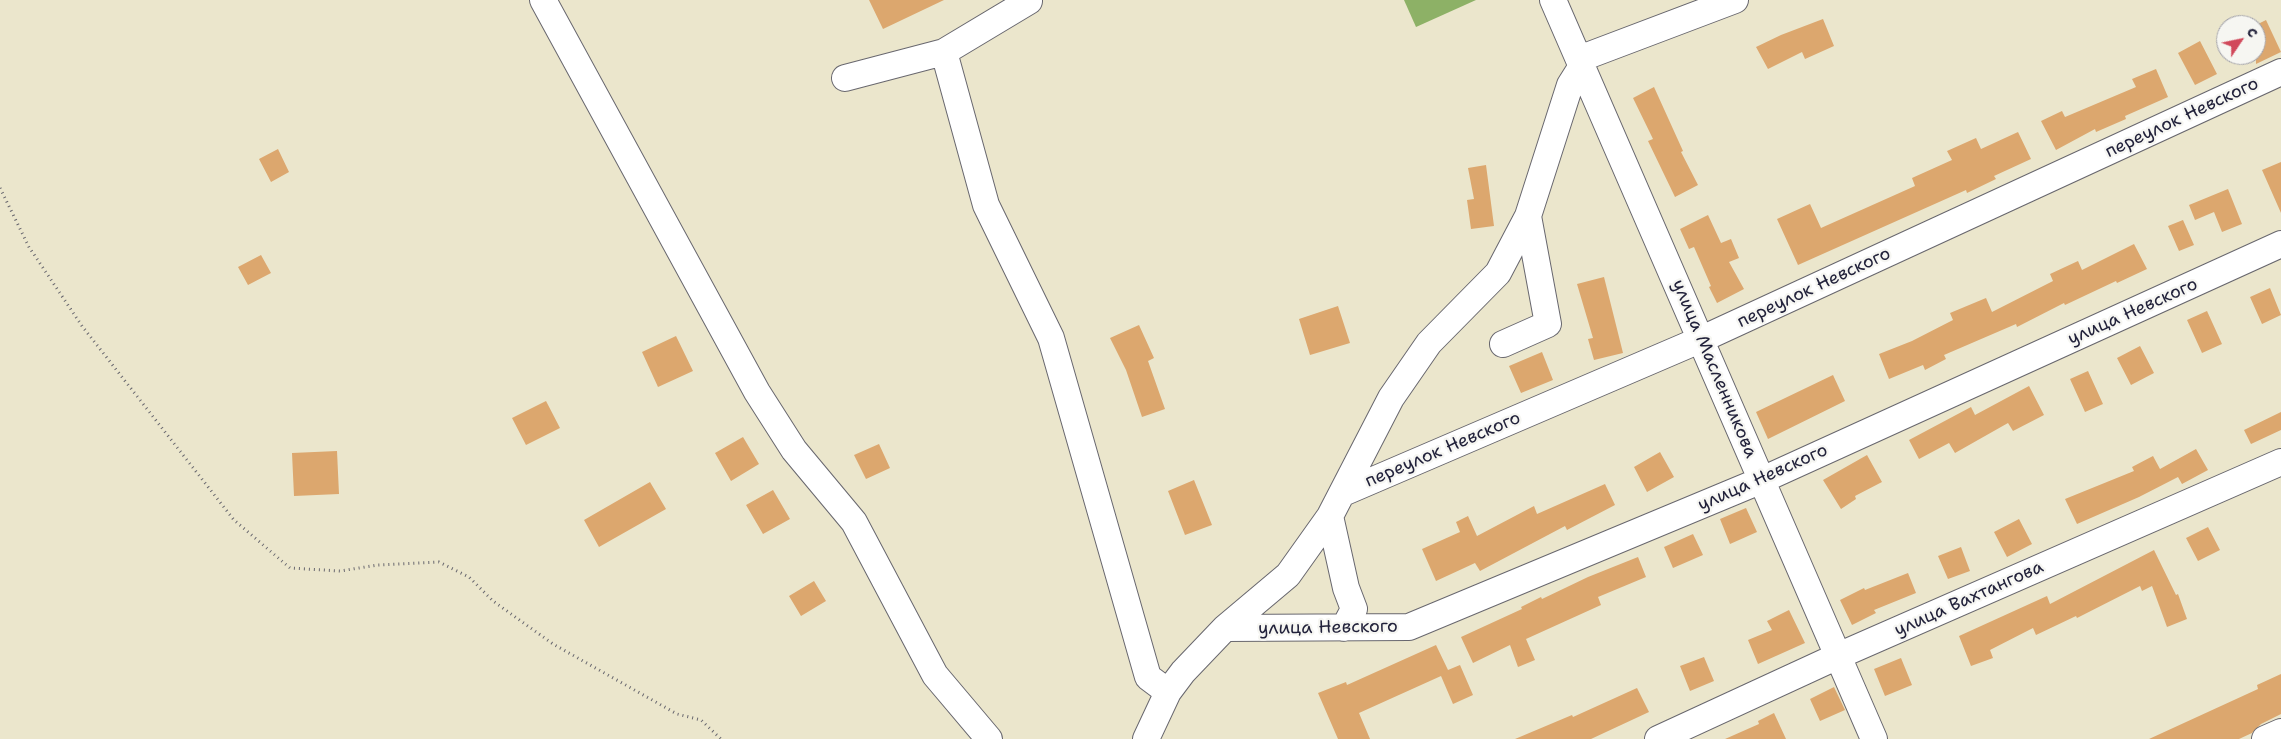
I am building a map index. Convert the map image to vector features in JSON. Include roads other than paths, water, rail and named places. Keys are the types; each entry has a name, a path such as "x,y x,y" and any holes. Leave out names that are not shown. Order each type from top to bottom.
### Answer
{"street":[{"path":"542,0 757,392 794,450 854,522 935,675 989,739"},
{"name":"улица Масленникова","path":"1553,0 1702,339 1874,739"},
{"path":"1146,739 1168,692 1183,672 1226,628 1288,575 1330,516 1391,398 1429,344 1498,273 1528,216 1570,84 1580,62 1735,0"},
{"path":"845,78 944,52 1029,1"},
{"path":"944,52 986,205 1051,338 1148,677 1168,692"},
{"name":"переулок Невского","path":"1343,493 1702,339 2281,72"},
{"path":"1503,344 1548,324 1528,216"},
{"name":"улица Невского","path":"1226,628 1410,627 1762,480 2281,244"},
{"name":"улица Вахтангова","path":"1658,739 1838,656 2281,462"},
{"path":"1330,516 1346,588 1354,609 1344,628"},
{"path":"2265,739 2281,732"}]}
